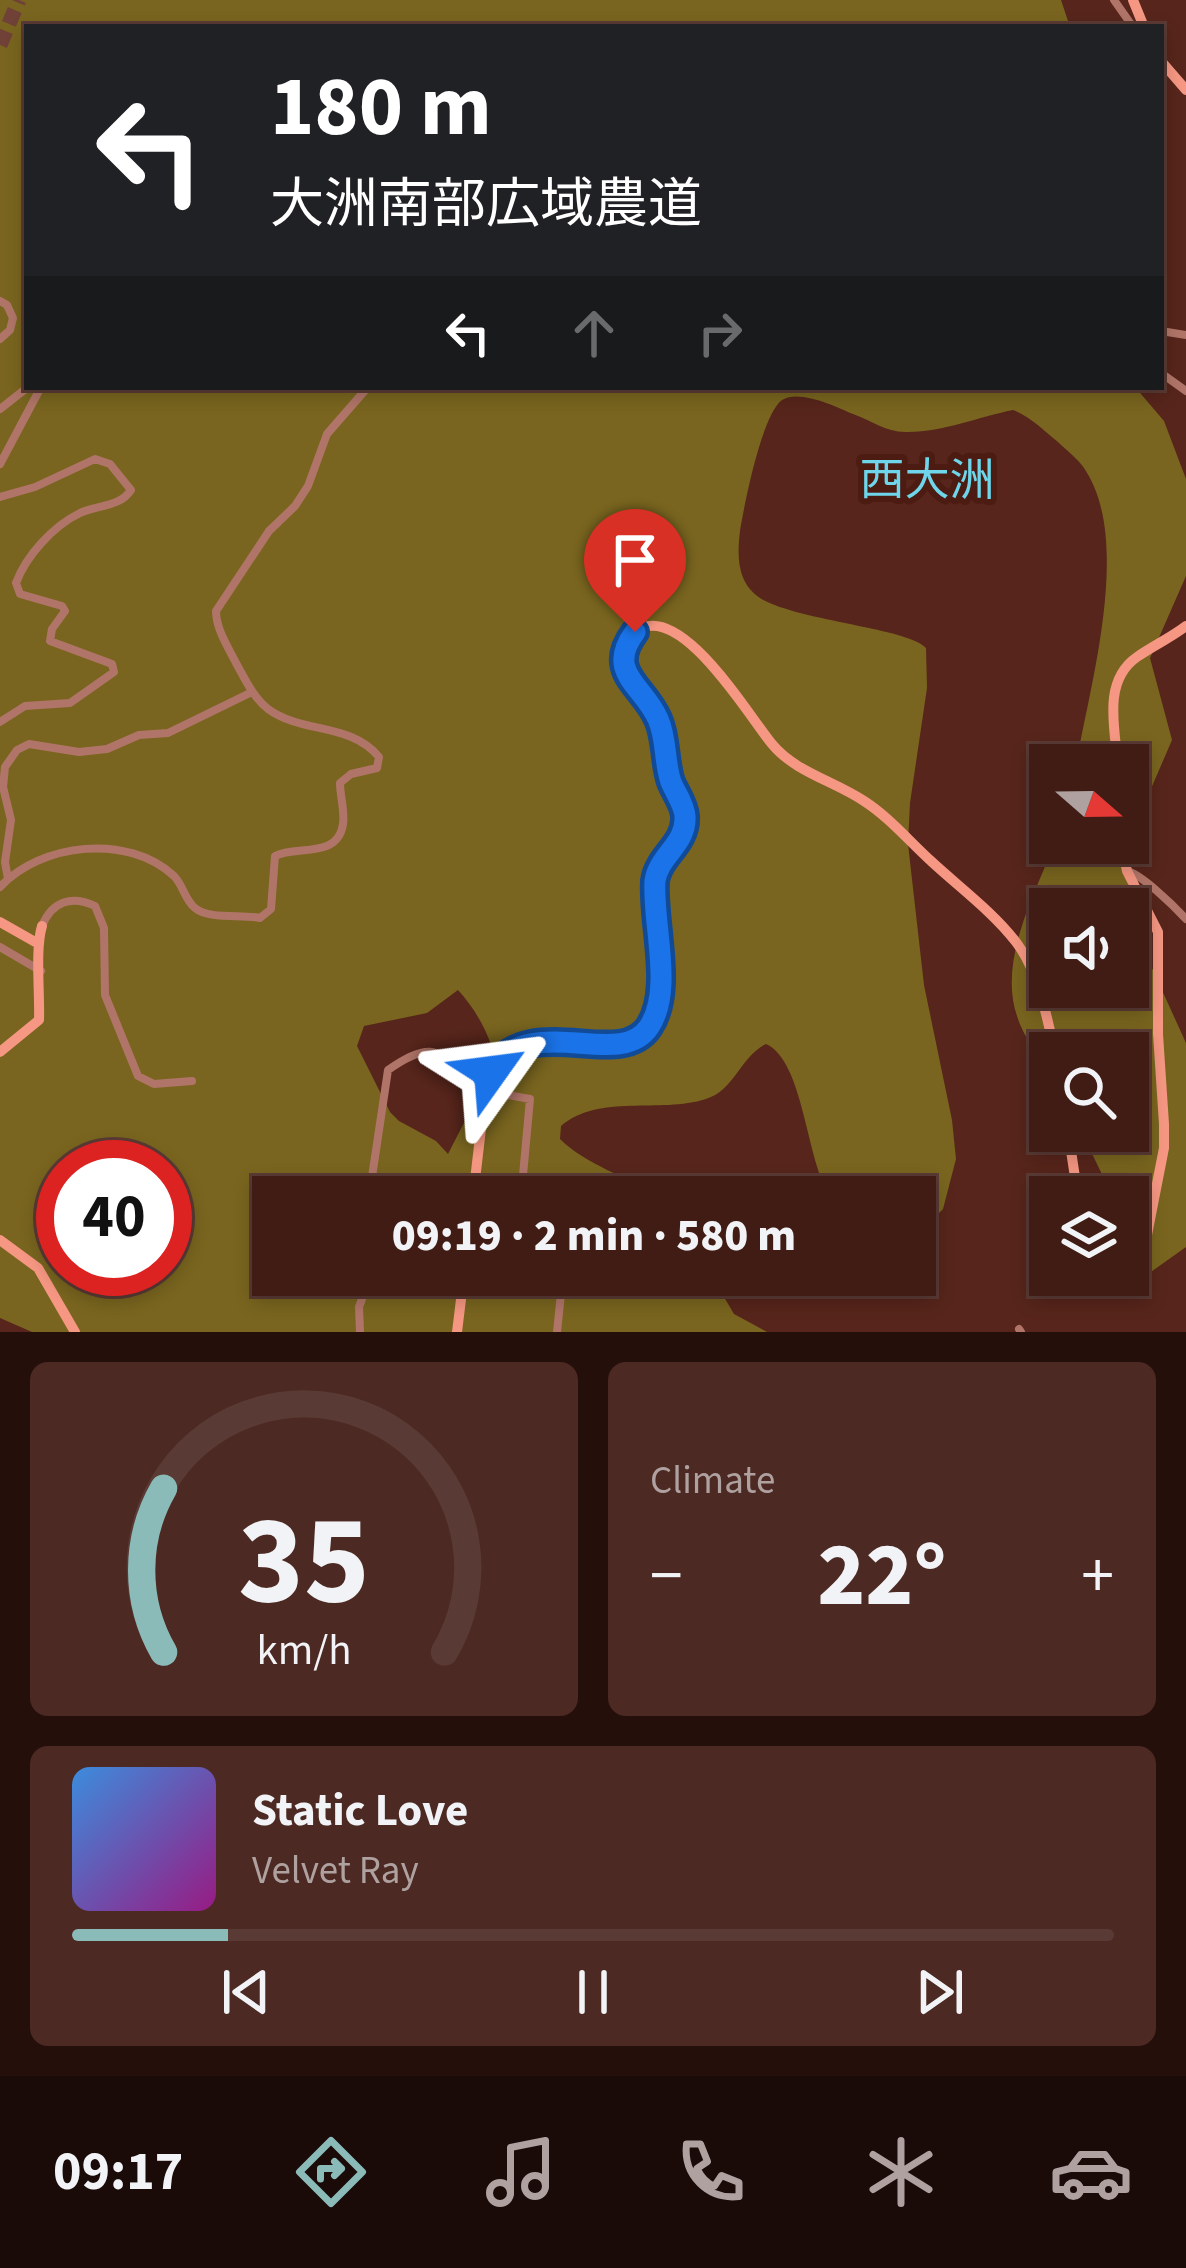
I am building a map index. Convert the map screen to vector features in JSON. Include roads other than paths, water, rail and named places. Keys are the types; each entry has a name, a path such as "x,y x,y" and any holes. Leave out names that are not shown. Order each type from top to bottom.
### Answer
{"street":[{"path":"1164,64 1186,90"},
{"path":"0,301 14,318 0,339"},
{"path":"0,409 24,390"},
{"path":"0,464 39,390"},
{"path":"4,883 44,859 71,850 110,848 177,878 193,907 206,914 260,918 271,909 275,856 287,850 325,848 334,841 343,823 340,783 351,774 377,768 380,762 358,740 280,716 252,692 221,632 216,611 269,531 296,506 327,434 365,390"},
{"path":"0,496 35,487 95,459 110,464 130,490 120,501 85,511 52,532 16,583 20,594 62,606 65,611 52,628 50,640 112,664 114,672 70,703 25,706 0,722"},
{"path":"476,1176 486,1089 501,1055 515,1047 549,1042 633,1040 650,1026 655,1013 660,981 655,878 679,842 685,818 668,769 662,726 626,674 622,658 635,632 648,626 672,632 694,649 783,756 876,809 1004,928 1031,970 1049,1032"},
{"path":"1116,744 1118,679 1135,658 1186,626"},
{"path":"4,883 11,820 3,787 5,767 17,750 29,745 79,752 107,749 140,735 168,733 252,692"},
{"path":"1126,864 1158,932 1157,1034 1165,1124 1149,1221"},
{"path":"1127,871 1144,877 1186,919"},
{"path":"0,1052 39,1020 42,972 37,943 47,914 62,902 84,901 102,915 105,995 138,1076 154,1084 192,1081"},
{"path":"0,922 37,943"},
{"path":"0,946 42,972"},
{"path":"372,1176 388,1070 427,1051 440,1052 486,1089 530,1099 522,1176"},
{"path":"0,1240 38,1268 75,1332"},
{"path":"360,1332 363,1296"},
{"path":"458,1332 462,1296"},
{"path":"556,1332 560,1296"}],"tunnel":[{"path":"0,45 19,0"}],"district":[{"name":"西大洲","path":"927,479"}]}
